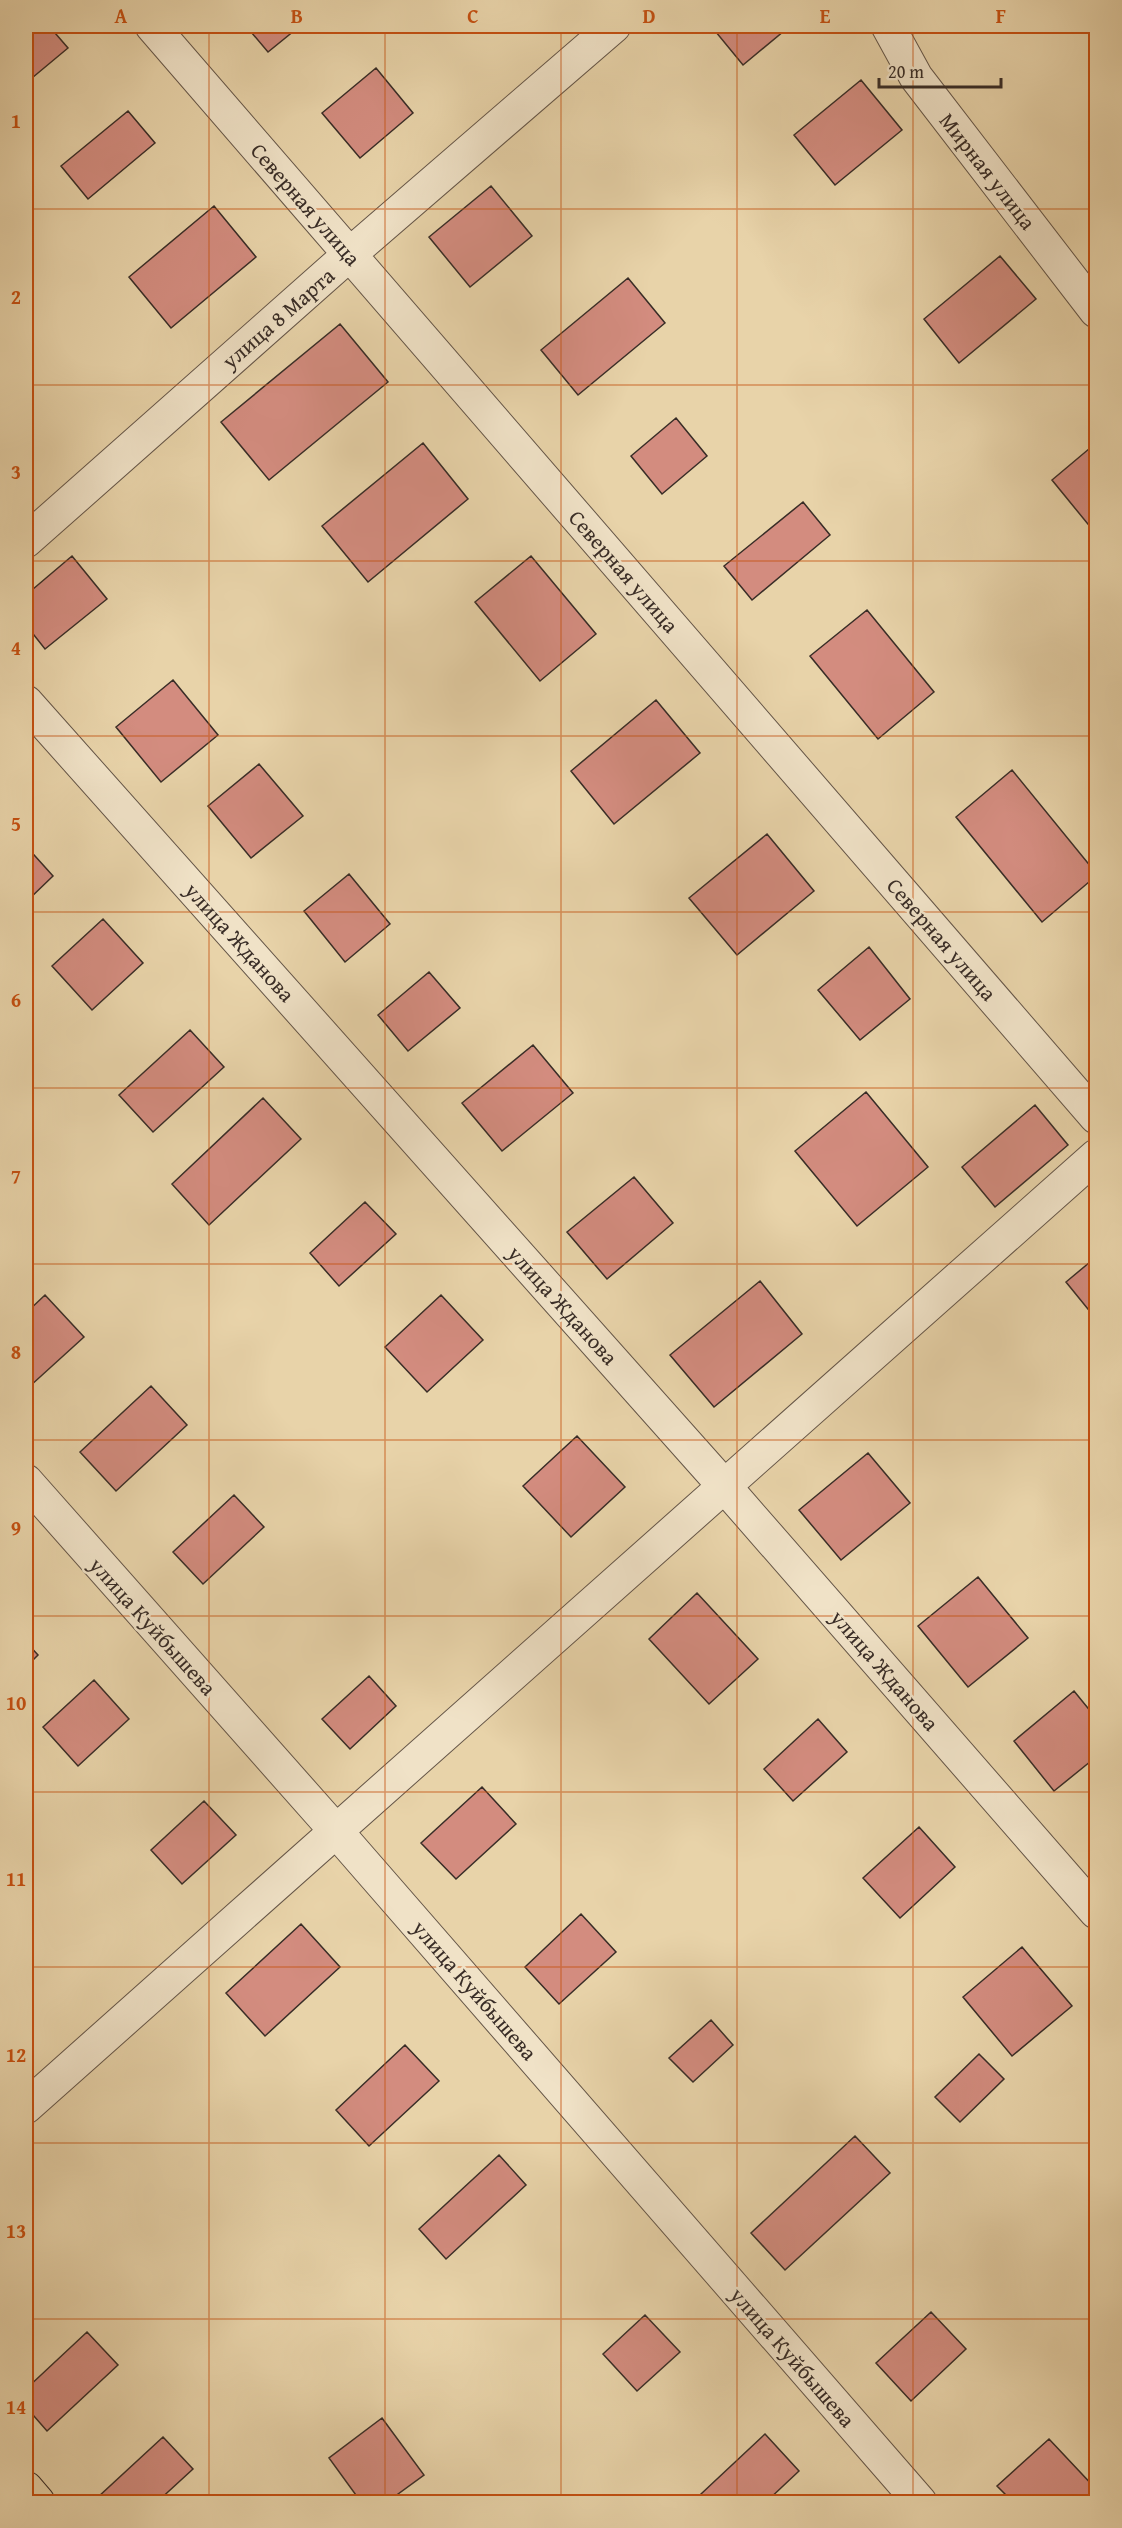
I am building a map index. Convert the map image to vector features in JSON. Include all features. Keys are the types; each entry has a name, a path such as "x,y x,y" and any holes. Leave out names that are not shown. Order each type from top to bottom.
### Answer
{"main road":[{"path":"26,2488 38,2502"}],"street":[{"name":"Северная улица","path":"152,26 1096,1117"},
{"name":"улица 8 Марта","path":"26,541 350,254 614,26"},
{"name":"Мирная улица","path":"888,26 916,77 1096,311"},
{"name":"улица Жданова","path":"26,702 726,1488 1096,1912"},
{"path":"26,2107 336,1830 726,1488 1096,1156"},
{"name":"улица Куйбышева","path":"26,1481 336,1830 920,2502"}],"building":[{"path":"26,26 49,26 68,48 26,83"},
{"path":"246,26 300,26 268,52"},
{"path":"711,26 790,26 743,65"},
{"path":"376,68 413,113 360,158 322,113"},
{"path":"861,80 902,130 835,185 794,135"},
{"path":"128,111 155,143 88,199 61,166"},
{"path":"491,186 532,236 470,287 429,237"},
{"path":"214,206 256,257 171,328 129,277"},
{"path":"1000,256 1036,299 959,363 924,319"},
{"path":"628,278 665,323 578,395 541,350"},
{"path":"340,324 388,382 269,480 221,422"},
{"path":"676,418 707,456 662,494 631,456"},
{"path":"423,443 468,499 368,582 322,526"},
{"path":"1096,443 1096,534 1052,480"},
{"path":"803,502 830,535 752,600 724,566"},
{"path":"72,556 107,599 45,649 26,625 26,595"},
{"path":"531,556 596,634 540,681 475,602"},
{"path":"867,610 934,692 878,739 810,656"},
{"path":"173,680 218,735 161,782 116,727"},
{"path":"656,700 700,753 614,824 571,771"},
{"path":"259,764 303,816 251,858 208,806"},
{"path":"1012,770 1096,873 1096,876 1042,922 956,817"},
{"path":"767,834 814,891 737,955 689,898"},
{"path":"26,846 53,876 26,902"},
{"path":"349,874 390,924 345,962 304,911"},
{"path":"103,919 143,963 92,1010 52,966"},
{"path":"869,947 910,999 860,1040 818,990"},
{"path":"429,972 460,1008 408,1051 378,1015"},
{"path":"190,1030 224,1067 153,1132 119,1095"},
{"path":"533,1045 573,1093 502,1151 462,1103"},
{"path":"866,1092 928,1167 857,1226 795,1151"},
{"path":"263,1098 301,1139 209,1225 172,1184"},
{"path":"1035,1105 1068,1145 995,1207 962,1167"},
{"path":"634,1177 673,1223 607,1279 567,1232"},
{"path":"365,1202 396,1234 339,1286 310,1253"},
{"path":"1096,1257 1096,1319 1066,1282"},
{"path":"760,1281 802,1334 714,1407 670,1355"},
{"path":"45,1295 84,1337 29,1387 26,1383 26,1313"},
{"path":"441,1295 483,1340 427,1392 385,1347"},
{"path":"151,1386 187,1425 116,1491 80,1452"},
{"path":"577,1436 625,1487 571,1537 523,1486"},
{"path":"868,1453 910,1503 841,1560 799,1510"},
{"path":"234,1495 264,1527 203,1584 173,1552"},
{"path":"978,1577 1028,1638 968,1687 918,1626"},
{"path":"697,1593 758,1659 709,1704 649,1639"},
{"path":"26,1642 38,1655 26,1667"},
{"path":"369,1676 396,1706 350,1749 322,1719"},
{"path":"94,1680 129,1719 78,1766 43,1727"},
{"path":"1074,1691 1096,1718 1096,1757 1054,1791 1014,1741"},
{"path":"818,1719 847,1752 793,1801 764,1769"},
{"path":"482,1787 516,1824 456,1879 421,1843"},
{"path":"204,1801 236,1835 182,1884 151,1850"},
{"path":"919,1827 955,1867 900,1918 863,1878"},
{"path":"581,1914 616,1952 559,2004 525,1967"},
{"path":"301,1924 340,1967 265,2036 226,1993"},
{"path":"1022,1947 1072,2006 1012,2056 963,1997"},
{"path":"711,2020 733,2045 693,2082 669,2058"},
{"path":"405,2045 439,2081 369,2146 336,2110"},
{"path":"979,2054 1004,2079 960,2122 935,2097"},
{"path":"855,2136 890,2173 785,2270 751,2233"},
{"path":"499,2155 526,2185 446,2259 419,2229"},
{"path":"931,2312 966,2349 911,2401 876,2363"},
{"path":"645,2315 680,2352 637,2391 603,2354"},
{"path":"87,2332 118,2365 47,2431 26,2407 26,2389"},
{"path":"382,2418 424,2475 387,2502 361,2502 329,2458"},
{"path":"765,2434 799,2471 766,2502 709,2502 701,2494"},
{"path":"163,2437 193,2469 157,2502 102,2502 97,2498"},
{"path":"1049,2439 1096,2489 1081,2502 1013,2502 997,2486"}]}
